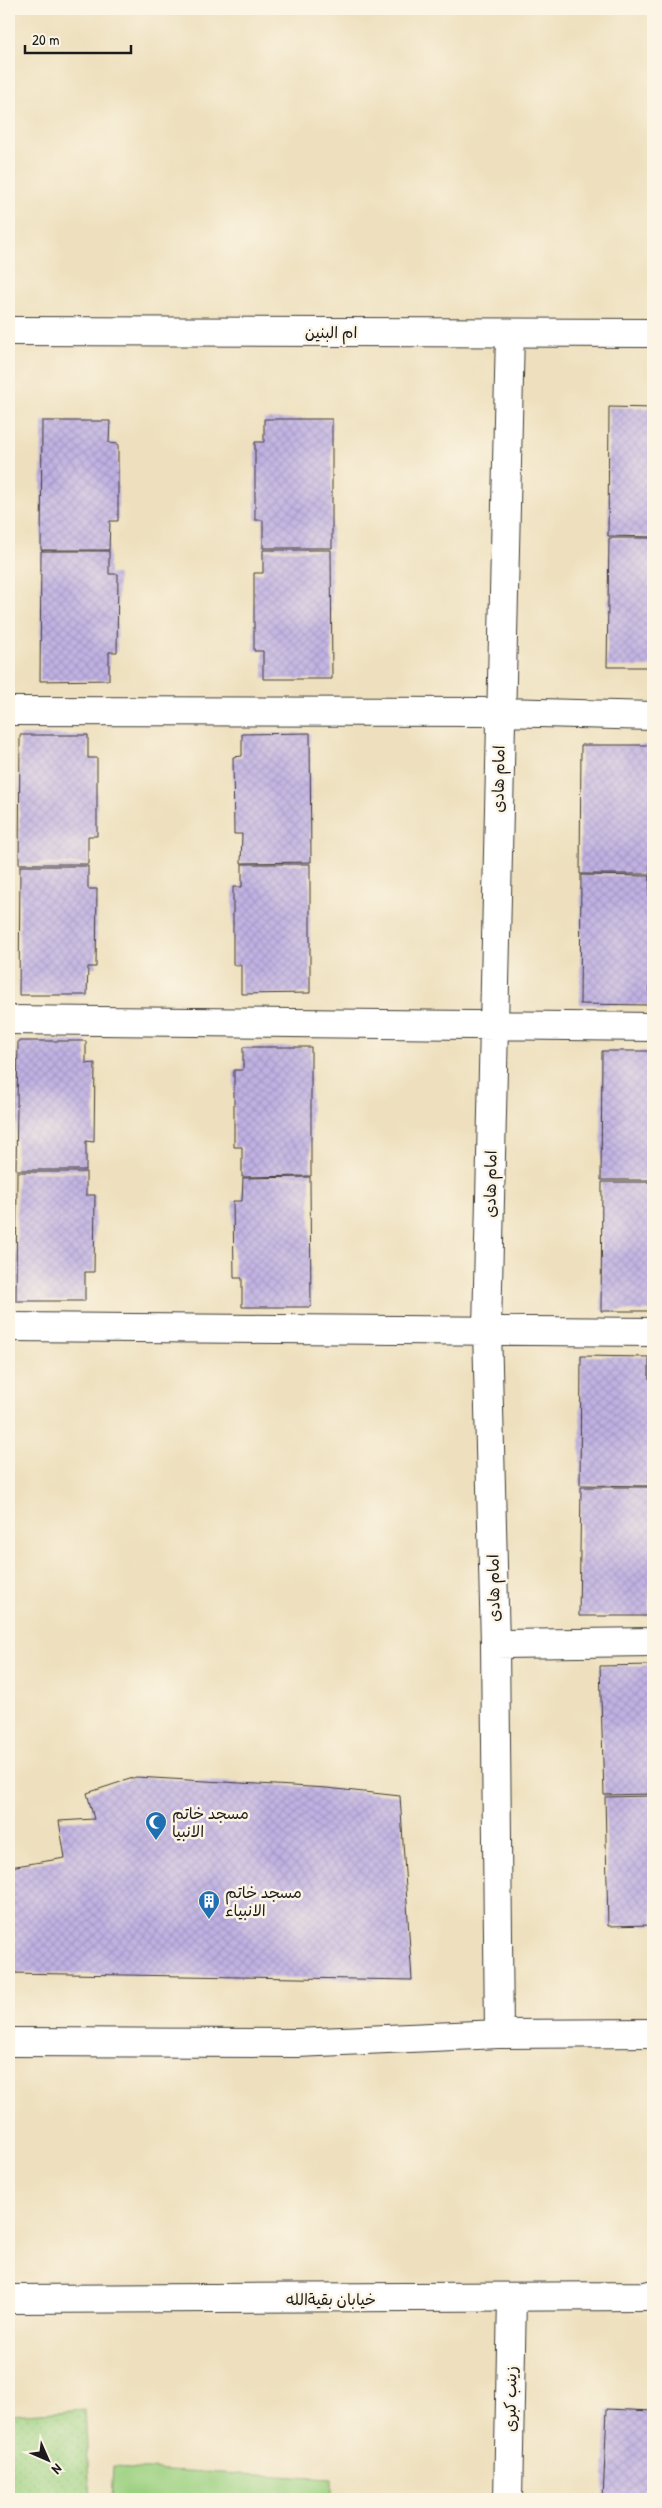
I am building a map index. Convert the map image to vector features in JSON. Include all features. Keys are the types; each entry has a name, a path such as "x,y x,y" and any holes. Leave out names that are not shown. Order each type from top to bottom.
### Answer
{"street":[{"name":"ام البنین","path":"9,330 653,333"},
{"name":"امام هادی","path":"499,2034 495,1644 486,1329 510,333"},
{"path":"9,711 500,712 653,716"},
{"path":"9,1020 653,1026"},
{"path":"9,1327 486,1329 653,1332"},
{"path":"495,1644 653,1642"},
{"path":"9,2042 297,2043 499,2034 653,2033"},
{"name":"خیابان بقیةالله","path":"9,2299 512,2298 645,2296 653,2294"},
{"name":"زینب کبری","path":"508,2499 512,2298"}],"green space":[{"path":"85,2410 90,2499 9,2499 9,2415"},
{"path":"113,2467 332,2479 332,2499 111,2499"}],"building":[{"path":"609,407 653,408 653,537 608,536"},
{"path":"264,419 332,419 332,548 263,548 263,520 255,520 255,442 264,442"},
{"path":"42,421 110,421 109,443 118,444 118,521 110,521 109,550 41,550"},
{"path":"609,538 653,538 653,667 607,667"},
{"path":"263,550 331,550 332,679 263,679 263,651 254,651 254,573 263,573"},
{"path":"41,551 109,551 109,574 118,574 117,652 109,652 109,680 40,681"},
{"path":"310,733 311,862 241,863 242,834 234,834 233,757 242,756 242,734"},
{"path":"20,735 88,735 88,758 97,758 97,836 88,836 88,864 19,864"},
{"path":"581,745 650,745 650,768 653,768 653,846 650,846 650,874 580,874"},
{"path":"242,864 310,864 310,993 241,994 241,965 233,965 233,887 242,887"},
{"path":"20,866 88,866 88,889 97,889 96,967 88,967 87,995 19,995"},
{"path":"581,875 650,876 649,898 653,898 653,976 650,976 649,1005 580,1004"},
{"path":"18,1041 86,1041 86,1064 95,1063 94,1142 86,1141 86,1170 16,1170"},
{"path":"243,1047 311,1047 311,1176 242,1177 242,1147 234,1147 234,1070 243,1070"},
{"path":"602,1051 653,1051 653,1180 601,1180"},
{"path":"17,1172 86,1172 86,1195 95,1195 94,1272 85,1272 85,1301 16,1301"},
{"path":"310,1177 311,1307 242,1307 242,1278 234,1278 233,1201 242,1201 243,1178"},
{"path":"602,1182 653,1182 653,1311 601,1311"},
{"path":"581,1356 649,1357 649,1379 653,1379 653,1457 650,1457 649,1486 580,1485"},
{"path":"581,1487 649,1487 649,1510 653,1510 653,1588 649,1588 649,1616 579,1616"},
{"path":"653,1665 653,1794 604,1795 600,1666"},
{"name":"مسجد خاتم الانبیاء","path":"136,1777 327,1788 400,1796 412,1980 10,1973 10,1867 65,1858 59,1821 94,1819 87,1793"},
{"path":"653,1796 653,1925 608,1926 605,1797"},
{"path":"607,2409 653,2411 653,2499 603,2499"}],"place":[{"name":"مسجد خاتم الانبیا","path":"156,1841"},
{"name":"مسجد خاتم الانبیاء","path":"209,1920"}]}
